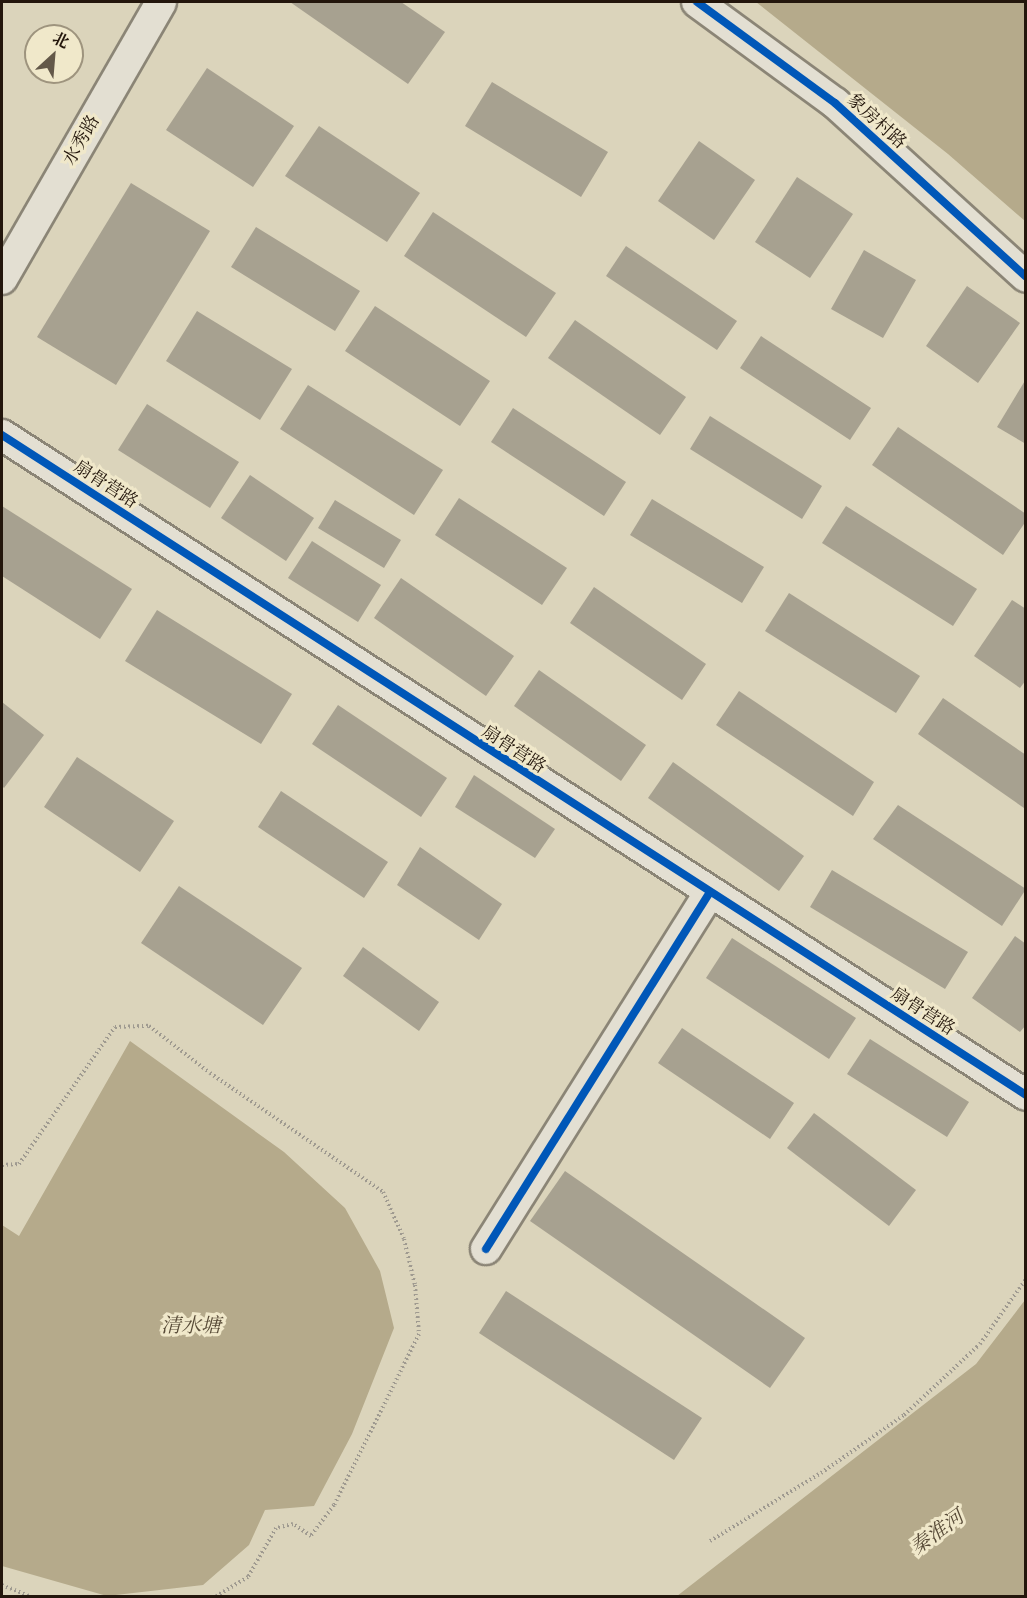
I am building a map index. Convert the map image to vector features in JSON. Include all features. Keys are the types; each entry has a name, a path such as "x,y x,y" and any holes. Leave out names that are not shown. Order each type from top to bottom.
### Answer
{"street":[{"name":"水秀路","path":"2,279 161,2"},
{"name":"象房村路","path":"697,2 835,103 1026,277"},
{"name":"扇骨营路","path":"2,435 709,893 1018,1090"},
{"path":"486,1249 709,893"}],"path":[{"path":"2,1165 19,1164 115,1027 149,1026 210,1073 383,1192 404,1239 415,1285 419,1334 334,1505 311,1536 293,1524 276,1528 248,1577 216,1596"},
{"path":"710,1540 821,1473 904,1415 980,1344 1026,1278"},
{"path":"2,1585 29,1596"}],"water":[{"path":"756,2 1025,2 1025,221 948,154"},
{"name":"清水塘","path":"130,1041 284,1152 345,1208 380,1271 394,1328 352,1434 314,1506 265,1510 249,1545 203,1585 107,1596 2,1566 2,1225 19,1236"},
{"name":"秦淮河","path":"1025,1300 1025,1596 677,1596 976,1364"}],"building":[{"path":"290,2 401,2 445,32 408,84"},
{"path":"207,68 294,126 253,187 166,130"},
{"path":"492,82 608,152 581,197 465,126"},
{"path":"319,126 420,193 387,242 285,176"},
{"path":"699,141 755,180 714,240 658,201"},
{"path":"797,177 853,214 810,278 755,242"},
{"path":"131,183 210,231 116,385 37,337"},
{"path":"433,212 556,293 526,337 404,256"},
{"path":"256,227 360,291 335,331 231,267"},
{"path":"626,246 737,321 717,350 606,276"},
{"path":"864,250 916,280 883,338 831,309"},
{"path":"967,286 1020,323 978,383 926,346"},
{"path":"375,306 490,381 460,426 345,351"},
{"path":"197,311 292,369 260,420 166,361"},
{"path":"575,320 686,397 660,435 548,358"},
{"path":"761,336 871,408 850,440 740,368"},
{"path":"1026,379 1026,444 997,427"},
{"path":"308,385 443,470 414,515 280,429"},
{"path":"147,404 239,462 210,508 118,450"},
{"path":"513,408 626,482 604,516 491,442"},
{"path":"710,416 822,486 802,519 690,449"},
{"path":"898,427 1026,514 1026,521 1003,555 872,465"},
{"path":"250,475 314,518 286,561 221,518"},
{"path":"459,498 567,568 542,605 435,535"},
{"path":"652,499 764,567 742,603 630,535"},
{"path":"335,500 401,540 384,568 318,528"},
{"path":"2,506 132,589 100,639 2,576"},
{"path":"846,506 977,589 953,626 822,543"},
{"path":"312,541 381,585 358,622 288,578"},
{"path":"401,578 514,656 486,696 374,618"},
{"path":"594,587 706,664 682,700 570,623"},
{"path":"789,593 920,676 896,713 765,631"},
{"path":"1012,600 1026,609 1026,680 1020,688 974,656"},
{"path":"157,610 292,694 261,744 125,661"},
{"path":"539,670 646,745 621,781 514,706"},
{"path":"739,691 874,782 853,816 716,725"},
{"path":"943,698 1026,755 1024,808 918,734"},
{"path":"2,702 44,735 4,788 2,786"},
{"path":"338,705 447,778 421,817 312,744"},
{"path":"77,757 174,821 140,872 44,807"},
{"path":"673,762 804,856 779,891 648,798"},
{"path":"474,775 555,829 535,858 455,807"},
{"path":"281,791 388,862 364,898 258,827"},
{"path":"898,805 1026,889 1002,926 873,839"},
{"path":"420,847 502,904 479,940 397,885"},
{"path":"832,870 968,952 945,989 810,907"},
{"path":"179,886 302,968 263,1025 141,943"},
{"path":"1015,936 1026,944 1026,1025 1020,1032 972,998"},
{"path":"732,938 856,1018 829,1059 706,978"},
{"path":"363,947 439,1002 419,1031 343,976"},
{"path":"682,1028 794,1103 770,1139 658,1063"},
{"path":"870,1039 969,1102 947,1137 847,1074"},
{"path":"814,1113 916,1190 889,1226 787,1148"},
{"path":"565,1171 805,1338 770,1388 530,1221"},
{"path":"506,1291 702,1418 674,1460 479,1333"}],"cycle path":[{"path":"697,2 835,103 1026,277"},
{"path":"2,435 1026,1095"},
{"path":"486,1249 709,893"}]}
